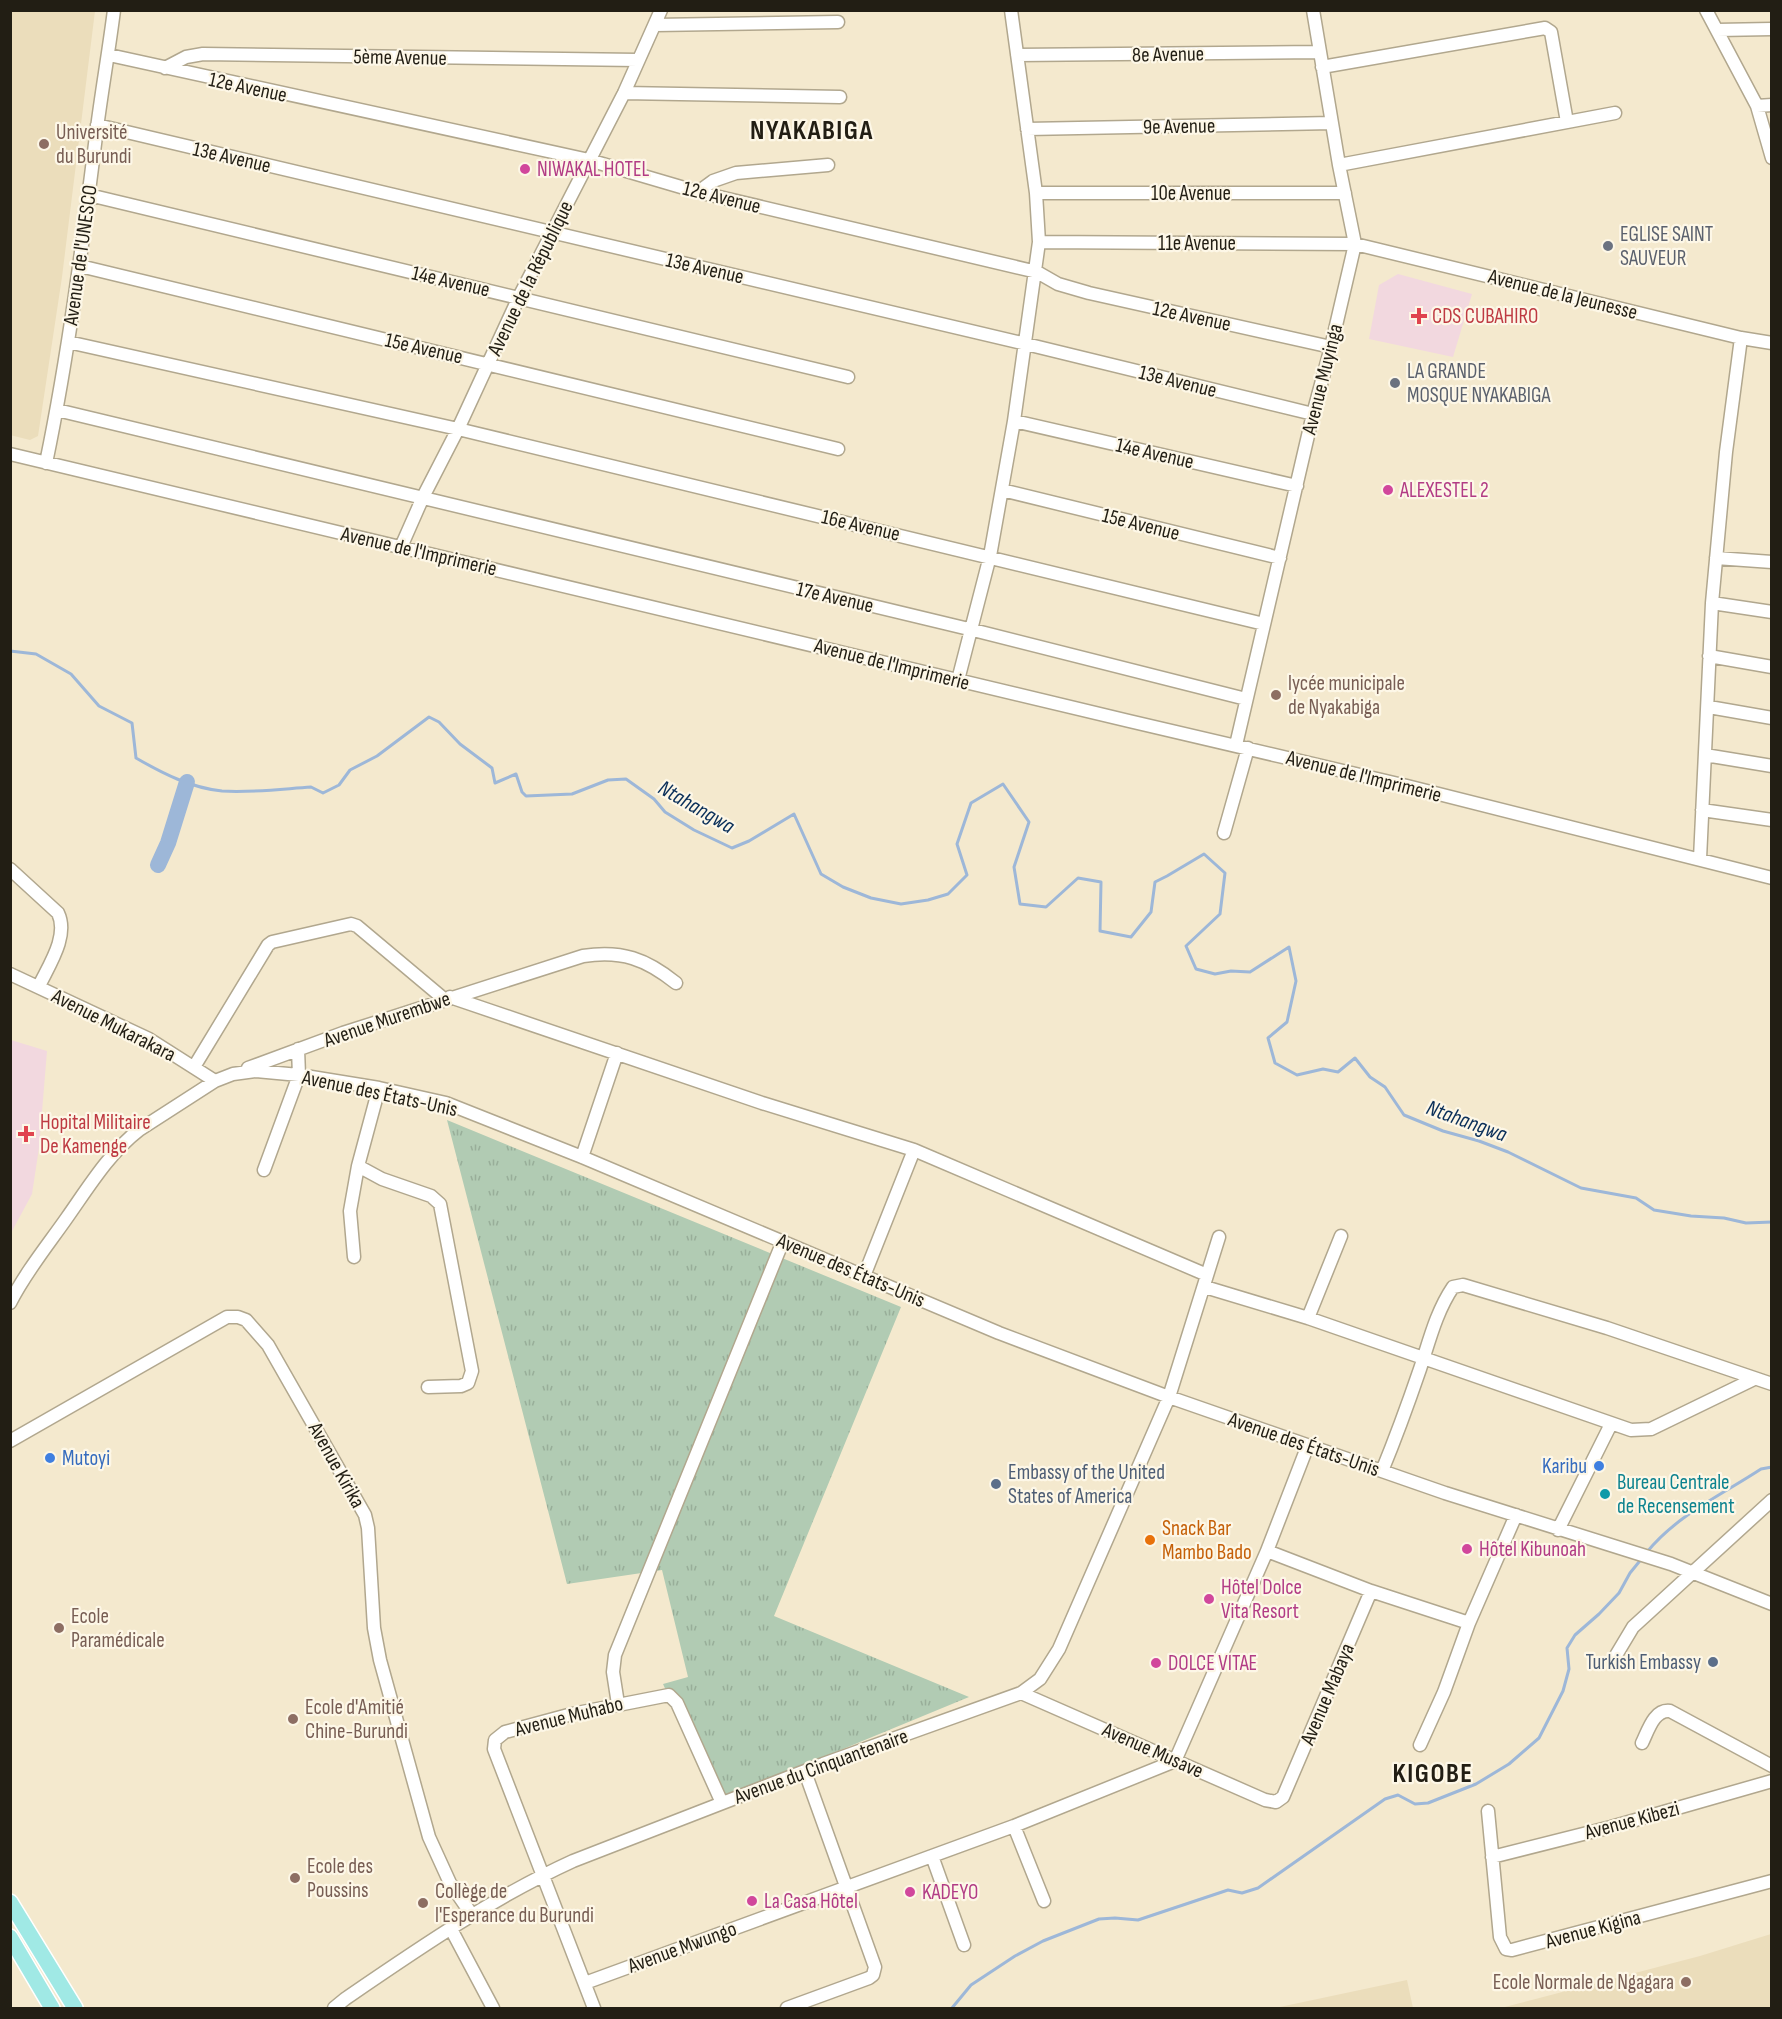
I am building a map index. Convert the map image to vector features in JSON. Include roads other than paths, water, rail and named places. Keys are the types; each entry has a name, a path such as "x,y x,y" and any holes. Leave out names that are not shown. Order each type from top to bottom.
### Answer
{"main road":[{"path":"10,1902 75,2008"},
{"path":"10,1938 52,2008"}],"street":[{"name":"Avenue de l'UNESCO","path":"46,463 57,410 80,266 114,10"},
{"name":"Avenue de la République","path":"401,547 423,496 458,429 519,297 624,93 661,10"},
{"path":"958,680 973,630 990,556 1037,272 1039,242 1036,193 1011,10"},
{"name":"Avenue Muyinga","path":"1224,833 1242,747 1246,699 1355,244 1313,10"},
{"path":"1706,10 1756,106 1772,158"},
{"path":"655,25 838,22"},
{"path":"1322,67 1545,28 1551,32 1567,123"},
{"path":"1717,30 1772,29"},
{"name":"8e Avenue","path":"1017,55 1319,52"},
{"name":"5ème Avenue","path":"165,69 186,57 203,54 638,60"},
{"name":"12e Avenue","path":"109,55 589,160 698,192 1037,272 1058,284 1089,293 1331,347"},
{"path":"624,93 840,96"},
{"path":"1756,106 1772,105"},
{"path":"1339,165 1615,113"},
{"name":"9e Avenue","path":"1027,129 1332,123"},
{"name":"13e Avenue","path":"97,125 552,231 1313,414"},
{"path":"698,192 713,181 736,173 828,165"},
{"name":"10e Avenue","path":"1036,193 1345,193"},
{"name":"14e Avenue","path":"89,195 848,377"},
{"name":"11e Avenue","path":"1039,242 1355,244"},
{"name":"Avenue de la Jeunesse","path":"1355,244 1741,338 1772,343"},
{"name":"15e Avenue","path":"80,266 838,449"},
{"path":"1700,859 1709,707 1712,603 1726,452 1741,338"},
{"name":"16e Avenue","path":"68,342 458,429 1264,624"},
{"name":"17e Avenue","path":"57,410 423,496 1246,699"},
{"name":"14e Avenue","path":"1014,421 1297,486"},
{"name":"Avenue de l'Imprimerie","path":"10,454 1407,786 1772,878"},
{"name":"15e Avenue","path":"1002,490 1280,558"},
{"path":"1716,558 1772,562"},
{"path":"1712,603 1772,612"},
{"path":"1709,656 1772,667"},
{"path":"1709,707 1772,718"},
{"path":"1705,755 1772,766"},
{"path":"1702,810 1772,820"},
{"path":"10,869 58,913 61,920 61,935 39,986"},
{"path":"194,1066 268,945 272,942 351,924 357,926 447,998 914,1150 1206,1281 1631,1431 1651,1429 1754,1379"},
{"name":"Avenue Murembwe","path":"233,1074 298,1049 447,998 583,956 604,952 640,960 656,966 676,983"},
{"name":"Avenue Mukarakara","path":"10,974 149,1039 215,1081"},
{"path":"264,1170 299,1075 298,1049"},
{"path":"582,1157 617,1053"},
{"name":"Avenue des États-Unis","path":"10,1303 43,1251 99,1173 128,1139 215,1081 233,1074 256,1071 299,1075 379,1088 452,1105 582,1157 999,1333 1169,1397 1558,1530 1671,1564 1772,1604"},
{"path":"354,1257 350,1211 358,1166 379,1088"},
{"path":"864,1276 914,1150"},
{"path":"358,1166 382,1179 431,1196 437,1200 442,1209 472,1375 468,1383 461,1386 428,1387"},
{"path":"1308,1318 1341,1236"},
{"name":"Avenue du Cinquantenaire","path":"334,2008 348,1996 472,1915 543,1875 722,1803 1021,1693 1041,1678 1059,1649 1169,1397 1219,1237"},
{"path":"618,1704 613,1672 615,1655 783,1241"},
{"path":"1382,1471 1403,1420 1431,1333 1453,1287 1463,1285 1607,1328 1772,1384"},
{"name":"Avenue Kirika","path":"10,1441 226,1317 246,1320 268,1345 284,1371 365,1515 368,1528 374,1628 380,1660 429,1837 450,1882 472,1915"},
{"path":"1558,1530 1611,1424"},
{"path":"1175,1761 1267,1551 1308,1445"},
{"path":"1615,1657 1633,1627 1772,1500"},
{"path":"1420,1745 1516,1515"},
{"path":"1267,1551 1371,1591 1469,1623"},
{"name":"Avenue Mabaya","path":"1283,1797 1371,1591"},
{"name":"Avenue Musave","path":"1021,1693 1265,1800 1276,1802 1283,1797"},
{"name":"Avenue Muhabo","path":"543,1875 494,1749 495,1740 504,1732 667,1694 673,1698 722,1803"},
{"path":"1642,1743 1657,1714 1664,1710 1670,1711 1772,1766"},
{"name":"Avenue Mwungo","path":"585,1983 1014,1826 1175,1761"},
{"path":"787,2008 869,1978 874,1971 875,1963 805,1772"},
{"name":"Avenue Kibezi","path":"1492,1857 1611,1827 1772,1781"},
{"path":"1488,1811 1492,1857"},
{"path":"1014,1826 1044,1901"},
{"path":"932,1856 964,1945"},
{"name":"Avenue Kigina","path":"1492,1857 1500,1937 1506,1949 1512,1950 1772,1881"},
{"path":"543,1875 594,2008"},
{"path":"451,1929 494,2008"}],"waterway":[{"name":"Ntahangwa","path":"10,651 36,654 71,674 99,706 132,723 136,758 166,774 199,787 222,791 311,787 323,793 339,785 350,770 377,756 429,717 439,722 460,744 492,768 495,783 516,774 522,792 526,796 572,794 608,780 626,779 654,799 665,812 694,830 732,848 749,841 794,814 821,874 843,887 871,898 901,904 948,894 967,875 957,844 971,803 1003,784 1029,822 1014,867 1020,904 1046,907 1078,878 1101,882 1100,931 1131,937 1151,912 1155,882 1204,854 1225,873 1220,914 1186,946 1196,969 1215,974 1231,971 1250,972 1289,947 1296,981 1287,1022 1268,1038 1275,1063 1297,1075 1323,1069 1338,1072 1355,1058 1370,1077 1385,1087 1404,1115 1443,1131 1508,1152 1581,1188 1636,1198 1654,1210 1724,1218 1746,1223 1772,1222"},
{"path":"158,865 168,843 187,782"},
{"path":"1647,1552 1686,1516 1761,1469 1772,1467"},
{"path":"952,2008 971,1985 1015,1956 1043,1941 1099,1919 1138,1920 1228,1890 1242,1893 1258,1888 1385,1799 1398,1795 1415,1804 1428,1803 1476,1784 1509,1764 1539,1738 1563,1691 1569,1669 1567,1648 1575,1635 1619,1593 1630,1573 1643,1557"}],"place":[{"name":"Université du Burundi","path":"44,144"},
{"name":"NIWAKAL HOTEL","path":"525,169"},
{"name":"EGLISE SAINT SAUVEUR","path":"1608,246"},
{"name":"CDS CUBAHIRO","path":"1419,316"},
{"name":"LA GRANDE MOSQUE NYAKABIGA","path":"1395,383"},
{"name":"ALEXESTEL 2","path":"1388,490"},
{"name":"lycée municipale de Nyakabiga","path":"1276,695"},
{"name":"Hopital Militaire De Kamenge","path":"26,1134"},
{"name":"Mutoyi","path":"50,1458"},
{"name":"Karibu","path":"1599,1466"},
{"name":"Embassy of the United States of America","path":"996,1484"},
{"name":"Bureau Centrale de Recensement","path":"1605,1494"},
{"name":"Snack Bar Mambo Bado","path":"1150,1540"},
{"name":"Hôtel Kibunoah","path":"1467,1549"},
{"name":"Hôtel Dolce Vita Resort","path":"1209,1599"},
{"name":"Ecole Paramédicale","path":"59,1628"},
{"name":"Turkish Embassy","path":"1713,1662"},
{"name":"DOLCE VITAE","path":"1156,1663"},
{"name":"Ecole d'Amitié Chine-Burundi","path":"293,1719"},
{"name":"Ecole des Poussins","path":"295,1878"},
{"name":"KADEYO","path":"910,1892"},
{"name":"La Casa Hôtel","path":"752,1901"},
{"name":"Collège de l'Esperance du Burundi","path":"423,1903"},
{"name":"Ecole Normale de Ngagara","path":"1686,1982"}],"district":[{"name":"NYAKABIGA","path":"812,130"},
{"name":"KIGOBE","path":"1433,1773"}]}
